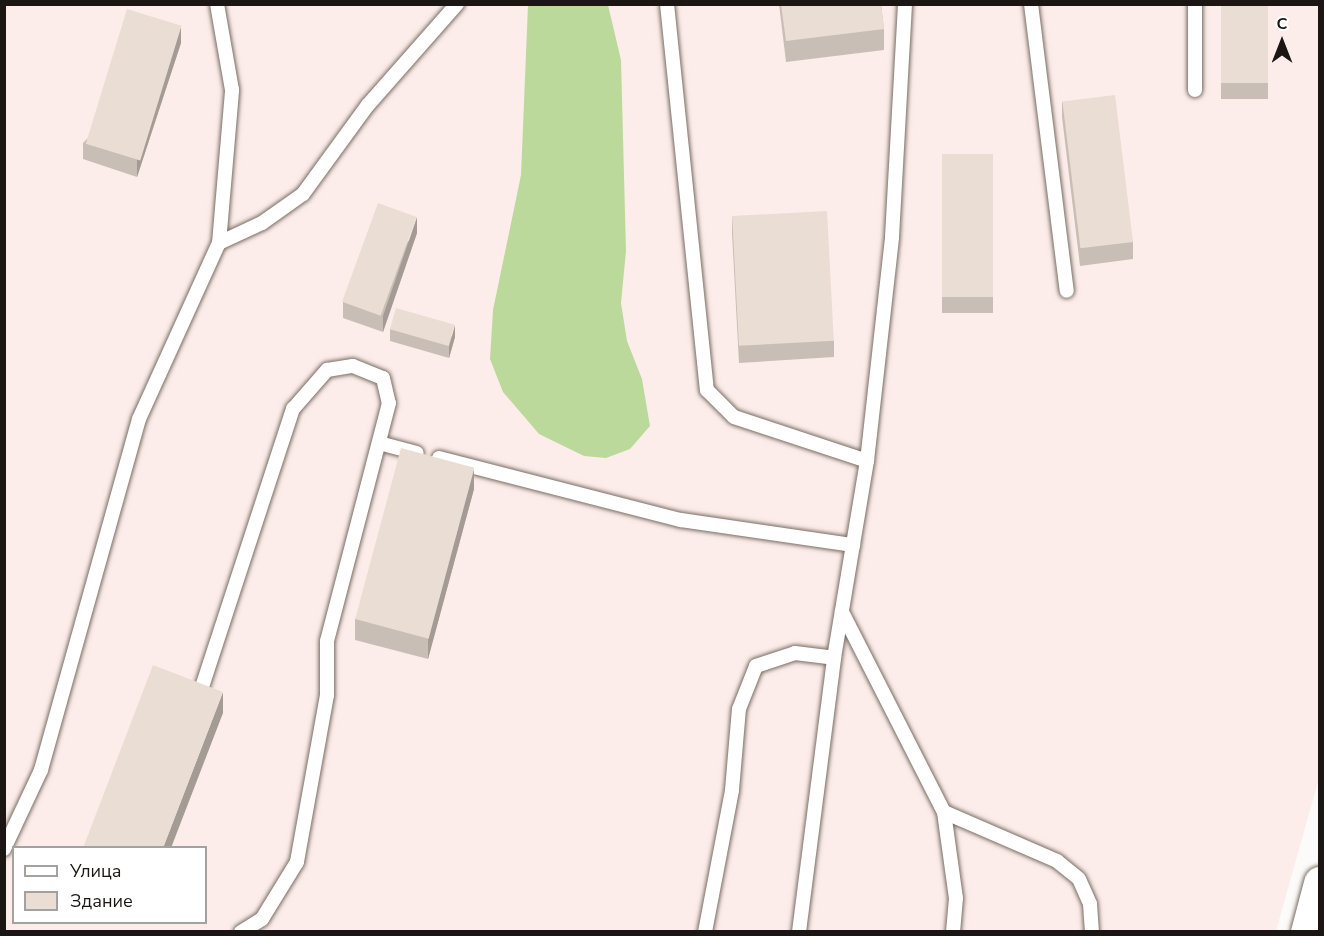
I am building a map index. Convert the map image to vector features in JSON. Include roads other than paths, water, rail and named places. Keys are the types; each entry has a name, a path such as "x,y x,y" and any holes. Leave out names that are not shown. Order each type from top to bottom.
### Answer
{"main road":[{"path":"1306,932 1320,883"}],"lane":[{"path":"4,849 41,770 139,419 219,243 232,90 217,4"},
{"path":"219,243 262,223 303,194 368,105 457,4"},
{"path":"667,4 707,390 734,417 867,461"},
{"path":"798,932 834,658 867,461 891,237 905,4"},
{"path":"1031,4 1067,291"},
{"path":"1194,4 1194,90"},
{"path":"202,687 293,409 327,370 353,366 383,378 389,403 327,641 327,696 297,862 262,920 241,932"},
{"path":"379,443 681,519 853,545"},
{"path":"842,612 944,812 956,898 953,932"},
{"path":"705,932 732,790 740,709 756,666 795,653 834,658"},
{"path":"944,812 1057,861 1079,879 1090,904 1092,932"}]}
